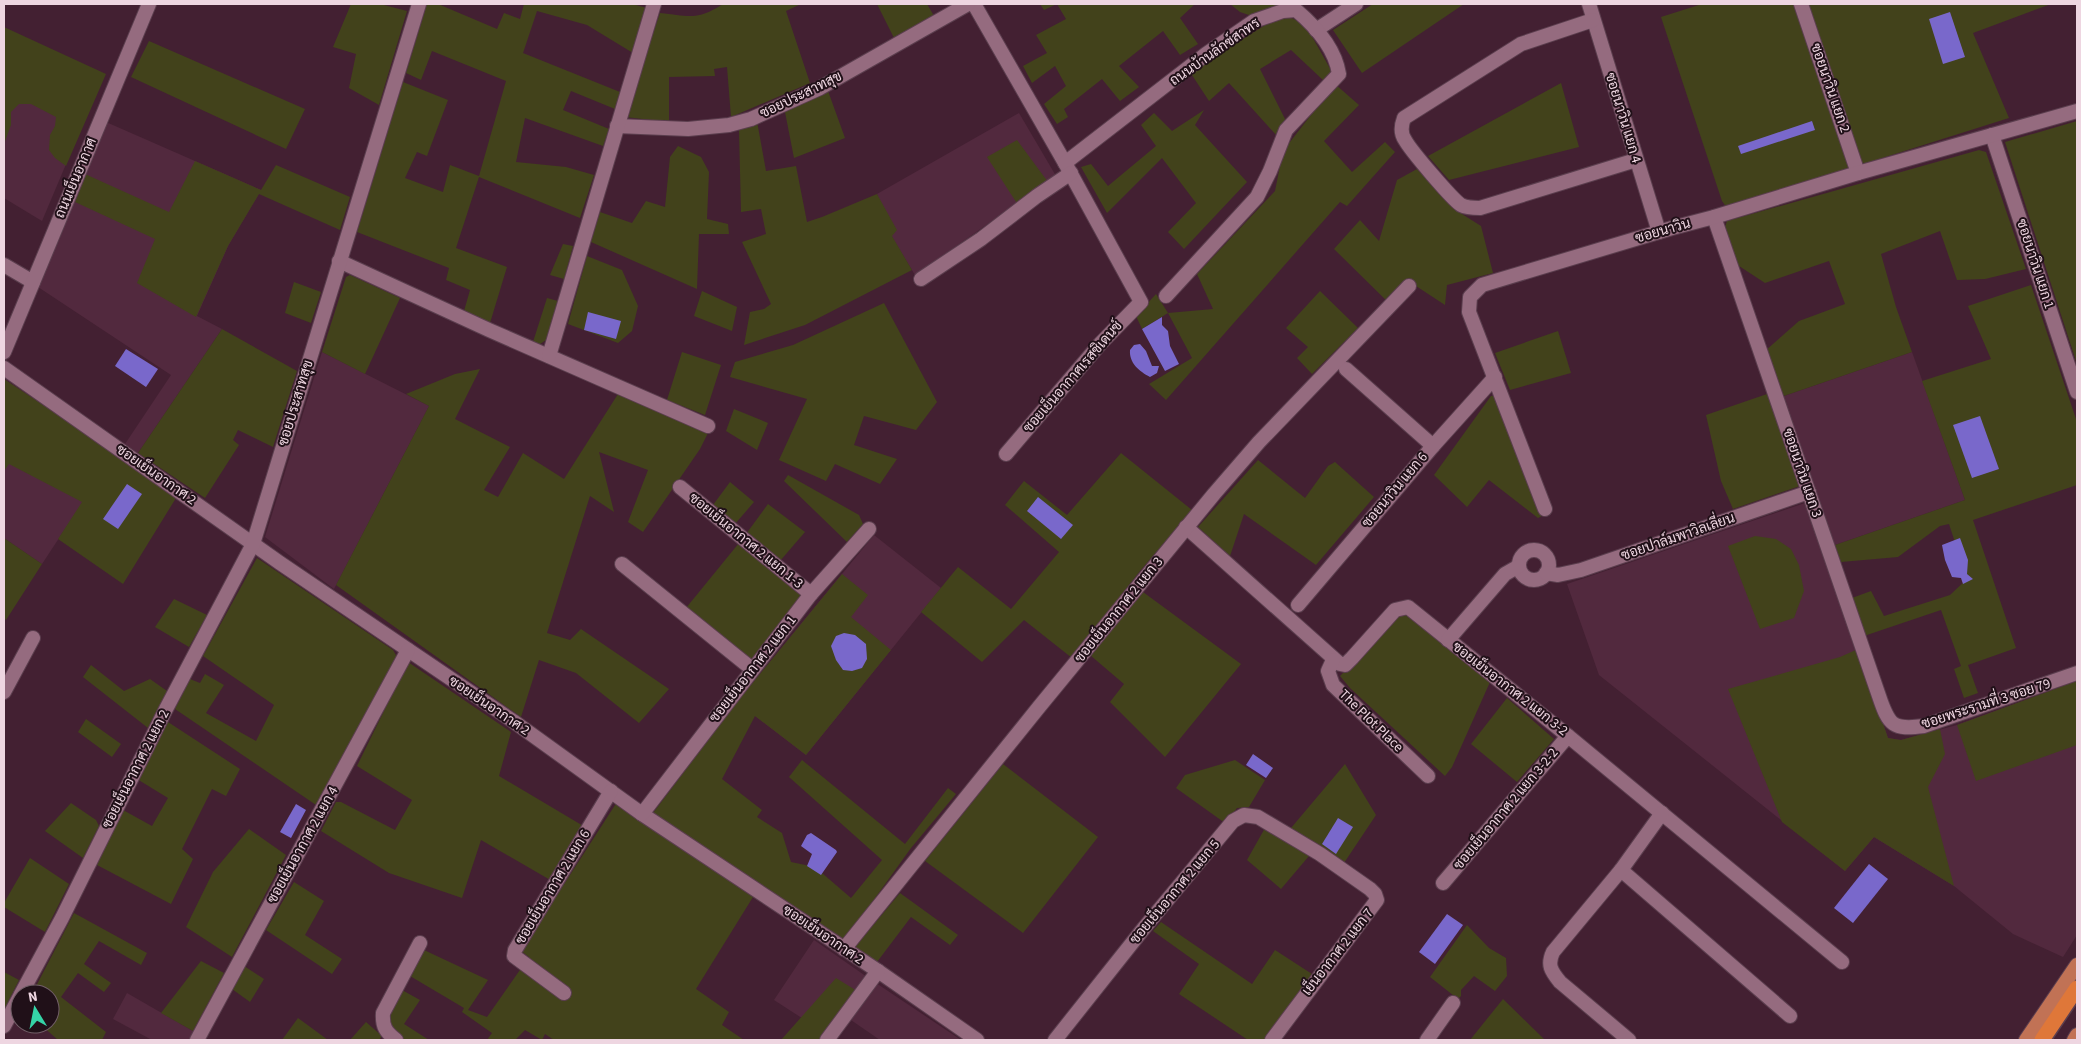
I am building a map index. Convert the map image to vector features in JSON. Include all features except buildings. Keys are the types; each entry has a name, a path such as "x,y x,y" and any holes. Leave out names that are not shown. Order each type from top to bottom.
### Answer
{"highway":[{"path":"2042,1040 2077,988"}],"main road":[{"path":"2026,1040 2077,965"},
{"path":"2074,1040 2077,1036"}],"street":[{"name":"ถนนเย็นอากาศ","path":"4,352 149,4"},
{"name":"ซอยประสาทสุข","path":"253,544 419,4"},
{"path":"549,356 654,4"},
{"name":"ซอยประสาทสุข","path":"617,126 688,130 729,125 751,119 820,88 968,4"},
{"path":"922,278 981,239 1068,168 974,4"},
{"path":"1316,30 1356,4"},
{"name":"ซอยนาวิน แยก 4","path":"1589,4 1659,232"},
{"name":"ซอยนาวิน แยก 2","path":"1801,4 1858,172"},
{"name":"ถนนบ้านลักซ์สาทร","path":"1068,168 1206,54 1254,21 1283,11 1296,10 1311,23 1330,49 1339,74 1286,130 1257,197 1166,296"},
{"path":"1594,20 1520,44 1404,118 1400,128 1404,140 1450,194 1462,205 1471,208 1489,206 1636,160"},
{"name":"ซอยนาวิน","path":"1545,509 1496,377 1469,312 1470,297 1482,285 1714,217 1858,172 2077,111"},
{"name":"ซอยนาวิน แยก 1","path":"1992,135 2077,392"},
{"name":"ซอยเย็นอากาศเรสซิเดนซ์","path":"1006,454 1100,344 1141,302 1068,168"},
{"name":"ซอยนาวิน แยก 3","path":"1714,217 1885,713 1895,725"},
{"path":"339,261 708,426"},
{"path":"4,265 33,282"},
{"name":"ซอยเย็นอากาศ 2 แยก 3","path":"844,949 1186,527 1259,442 1409,286"},
{"name":"ซอยเย็นอากาศ 2","path":"4,368 253,544 513,721 642,814 878,971 977,1040"},
{"path":"1346,369 1432,446"},
{"name":"ซอยนาวิน แยก 6","path":"1298,605 1432,446 1496,377"},
{"name":"ซอยเย็นอากาศ 2 แยก 1-3","path":"680,487 812,594"},
{"name":"ซอยปาล์มพาวิลเลี่ยน","path":"1519,566 1523,575 1531,579 1540,578 1546,573 1558,574 1581,570 1809,492"},
{"path":"1186,527 1333,660"},
{"name":"ซอยเย็นอากาศ 2 แยก 1","path":"642,814 752,669 812,594 869,529"},
{"name":"ซอยเย็นอากาศ 2 แยก 2","path":"27,984 62,918 166,709 253,544"},
{"path":"1448,640 1505,574 1519,566 1524,554 1533,550 1542,553 1548,561 1546,573"},
{"path":"622,564 752,669"},
{"name":"ซอยเย็นอากาศ 2 แยก 3-2","path":"1333,660 1345,665 1395,610 1401,607 1408,607 1842,962"},
{"path":"4,692 33,638"},
{"name":"ซอยเย็นอากาศ 2 แยก 4","path":"197,1040 408,650"},
{"name":"The Plot Place","path":"1333,660 1328,671 1333,684 1428,776"},
{"name":"ซอยพระรามที่ 3 ซอย 79","path":"1895,725 1901,728 1924,726 2077,673"},
{"name":"ซอยเย็นอากาศ 2 แยก 3-2-2","path":"1443,883 1568,736"},
{"name":"ซอยเย็นอากาศ 2 แยก 6","path":"564,993 514,956 515,950 611,791"},
{"path":"1629,1040 1560,982 1552,972 1549,962 1553,952 1621,870 1662,813"},
{"name":"ซอยเย็นอากาศ 2 แยก 5","path":"1055,1040 1144,928 1233,821 1244,815 1258,817 1320,854"},
{"name":"เย็นอากาศ 2 แยก 7","path":"1272,1040 1377,900 1375,894 1370,889 1320,854"},
{"path":"1621,870 1790,1016"},
{"path":"396,1040 384,1030 382,1022 383,1013 420,943"},
{"path":"827,1040 878,971"},
{"path":"1427,1040 1453,1003"}],"shaded area":[{"path":"351,4 380,4 407,11 379,105 349,88 356,54 333,47"},
{"path":"427,4 438,4 497,29 504,13 520,19 524,4 632,4 647,8 633,53 587,25 537,11 523,53 620,92 615,109 571,91 563,110 609,129 603,146 525,118 516,162 566,167 594,175 580,218 479,177 456,248 507,267 490,323 464,311 470,290 446,280 449,268 357,232 403,82 448,100 427,156 417,152 405,178 443,192 450,165 479,176 506,81 432,51 421,80 406,73"},
{"path":"723,4 801,4 786,11 810,83 731,117 727,67 714,69 715,76 669,77 669,122 625,117 660,13 693,16 706,13"},
{"path":"877,4 927,4 934,16 895,40"},
{"path":"1040,4 1057,4 1044,10"},
{"path":"1057,4 1195,4 1180,18 1198,44 1180,55 1163,31 1119,66 1139,87 1120,101 1102,79 1064,109 1068,117 1057,124 1044,104 1066,86 1055,66 1032,83 1023,66 1047,53 1036,35 1066,19"},
{"path":"1230,4 1284,4 1252,16 1240,12"},
{"path":"1373,4 1464,4 1362,73 1333,30"},
{"path":"1702,4 1794,4 1852,170 1727,208 1722,201 1661,17"},
{"path":"1808,4 2051,4 1973,33 2009,118 1860,165"},
{"path":"1950,12 1965,57 1943,64 1929,19"},
{"path":"1289,17 1305,24 1332,72 1324,81 1291,50 1260,69 1285,119 1278,137 1229,83 1209,101 1190,72 1273,20"},
{"path":"4,27 106,74 66,166 55,158 49,150 50,135 55,126 56,117 31,104 19,104 11,112 11,125 4,144"},
{"path":"149,41 305,109 286,149 131,77"},
{"path":"4,72 88,112 42,221 4,198"},
{"path":"1561,83 1579,147 1449,180 1428,156"},
{"path":"1335,84 1359,105 1324,141 1352,172 1385,142 1395,152 1347,206 1340,202 1166,400 1149,384 1192,358 1168,313 1213,309 1197,274 1275,191 1283,151"},
{"path":"828,91 845,138 794,158 785,112"},
{"path":"1204,110 1195,125 1247,182 1184,249 1168,232 1196,203 1162,158 1107,213 1081,167 1091,164 1108,186 1156,146 1141,125 1154,113 1172,131"},
{"path":"1019,113 1056,176 915,275 891,236 877,194"},
{"path":"757,121 766,171 796,166 807,222 877,194 897,230 892,236 912,270 805,325 744,345 750,312 764,309 771,304 742,242 766,234 761,209 741,212 739,130"},
{"path":"1812,121 1815,130 1741,154 1738,146"},
{"path":"2077,121 2077,364 2005,142"},
{"path":"106,122 261,190 228,246 197,316 222,329 138,453 125,444 171,375 38,287 60,238"},
{"path":"1017,140 1048,182 1018,205 987,157"},
{"path":"678,146 701,157 709,172 707,219 728,224 729,234 699,234 697,289 591,242 600,212 632,223 646,201 665,207 670,157"},
{"path":"1979,150 1986,152 2026,269 1985,279 1957,280 1940,231 1881,254 1896,307 1912,352 1781,397 1765,351 1799,321 1845,304 1829,261 1765,283 1736,264 1724,230 1727,221"},
{"path":"195,161 261,190 276,165 350,197 340,230 259,194 228,246 196,317 137,283 155,239 75,202 85,174 169,212"},
{"path":"1417,169 1462,214 1481,226 1493,273 1447,285 1445,305 1416,286 1394,308 1334,249 1360,220 1379,241 1397,180"},
{"path":"563,244 573,246 564,279 550,275"},
{"path":"587,256 622,270 638,306 632,331 618,343 568,324"},
{"path":"350,275 400,298 365,374 322,352 346,277"},
{"path":"294,282 321,292 311,323 285,313"},
{"path":"2031,285 2077,422 2077,485 1973,520 2016,648 1968,665 1978,693 1964,698 1954,669 1961,666 1941,610 1864,636 1852,598 1871,591 1884,616 1950,595 1967,579 1949,524 1940,526 1898,557 1841,562 1835,545 1965,500 1922,381 1991,359 1968,306"},
{"path":"702,291 737,307 732,331 694,316"},
{"path":"1320,291 1358,328 1312,374 1297,358 1308,347 1286,328"},
{"path":"1156,294 1168,313 1142,329 1136,316"},
{"path":"547,298 558,301 549,338 540,344 533,342"},
{"path":"884,303 937,402 916,430 864,416 854,445 897,459 880,484 835,464 826,481 779,460 807,399 730,377 735,362 793,345"},
{"path":"588,312 621,321 616,339 584,330"},
{"path":"1162,317 1162,325 1168,331 1170,346 1179,364 1165,371 1142,329"},
{"path":"222,329 297,371 273,447 238,430 233,440 239,445 205,498 138,453"},
{"path":"1558,331 1571,373 1510,390 1495,353"},
{"path":"1140,344 1146,351 1152,366 1159,366 1157,373 1150,377 1139,369 1131,359 1130,350 1134,345"},
{"path":"126,349 158,369 146,387 115,366"},
{"path":"322,352 429,406 334,589 265,537"},
{"path":"682,352 721,365 705,415 667,400"},
{"path":"1912,352 1965,500 1835,545 1781,397"},
{"path":"480,369 455,419 510,447 484,490 498,497 523,453 564,479 618,394 708,433 700,449 643,532 628,522 648,470 599,452 614,512 590,496 547,633 570,640 581,629 669,689 639,723 576,673 539,660 521,717 336,585 429,406 406,394 455,374"},
{"path":"4,379 115,453 42,564 4,538"},
{"path":"4,379 115,453 176,498 123,584 58,539 82,502 9,464 4,471"},
{"path":"1767,394 1800,486 1733,509 1721,481 1706,415"},
{"path":"1491,396 1495,396 1542,516 1538,518 1489,480 1467,507 1434,475"},
{"path":"734,409 768,423 757,450 726,431"},
{"path":"1980,416 1999,469 1972,478 1953,425"},
{"path":"1121,453 1192,510 1140,571 1072,658 1024,620 982,662 921,612 958,567 1011,609 1059,552 1005,505 1024,481 1067,515"},
{"path":"1258,460 1305,498 1328,466 1335,462 1374,497 1316,565 1244,514 1230,556 1198,527"},
{"path":"788,475 859,515 863,524 847,542 784,481"},
{"path":"730,482 754,502 735,524 713,505"},
{"path":"127,484 142,494 118,529 103,519"},
{"path":"1038,497 1073,525 1061,539 1027,511"},
{"path":"1805,503 1843,606 1888,738 1901,740 1957,725 2077,681 2077,935 2063,957 2013,934 1954,886 1874,837 1845,871 1599,675 1567,584"},
{"path":"768,504 805,532 780,561 746,534"},
{"path":"874,535 941,588 806,755 737,702"},
{"path":"1755,536 1776,539 1791,549 1799,565 1804,591 1794,618 1760,629 1728,546"},
{"path":"4,538 42,564 6,620 4,618"},
{"path":"1960,538 1968,560 1967,574 1973,579 1963,584 1961,578 1952,577 1945,560 1942,545"},
{"path":"739,543 803,593 752,662 686,608"},
{"path":"257,558 393,650 397,657 316,805 175,709 190,679 200,683 205,674 224,685 206,713 256,741 274,705 203,656"},
{"path":"842,574 868,595 851,617 891,650 806,755 755,716 722,779 762,810 757,817 782,833 791,862 815,867 851,898 882,860 789,777 802,760 905,844 948,788 956,794 911,848 845,940 653,813 737,702"},
{"path":"1143,592 1241,664 1165,757 1110,702 1124,684 1090,655"},
{"path":"174,599 207,615 189,647 155,627"},
{"path":"1405,610 1490,682 1452,767 1445,776 1350,688 1340,676"},
{"path":"844,633 855,635 866,644 867,659 862,668 852,671 843,670 836,660 831,646 836,636"},
{"path":"1858,649 1888,738 1901,740 1940,729 1945,754 1928,787 1954,886 1874,837 1845,871 1782,822 1728,689 1840,657"},
{"path":"408,662 511,732 499,776 585,827 552,881 481,840 462,898 389,873 321,831 336,802 341,802 395,830 412,800 357,766"},
{"path":"91,665 124,691 150,679 167,691 148,728 83,677"},
{"path":"2077,681 2077,745 1976,781 1957,725"},
{"path":"1507,698 1554,739 1517,782 1471,744"},
{"path":"86,719 121,744 112,757 78,732"},
{"path":"168,722 240,769 226,796 212,789 182,849 193,859 171,904 97,865 123,810 152,826 168,798 137,779"},
{"path":"1253,754 1273,768 1266,778 1246,765"},
{"path":"1235,760 1265,780 1249,807 1237,808 1225,823 1176,788 1185,775"},
{"path":"1003,764 1098,837 1023,933 925,861"},
{"path":"1345,764 1376,815 1344,863 1291,828"},
{"path":"617,802 753,897 696,989 729,1012 722,1025 744,1040 554,1040 545,1034 542,1040 525,1030 515,1040 487,1040 492,1033 462,1012 464,1008 410,976 424,950 488,980 468,1010 487,1017 529,957 521,951"},
{"path":"71,803 96,820 99,826 83,858 45,831"},
{"path":"296,804 306,810 291,838 280,832"},
{"path":"1338,818 1353,827 1336,854 1322,844"},
{"path":"1265,828 1309,856 1281,889 1247,860"},
{"path":"249,829 286,855 232,957 186,927 213,872"},
{"path":"811,833 837,852 821,875 807,866 812,854 801,846 807,835"},
{"path":"30,858 69,884 45,932 4,907 4,903"},
{"path":"1869,864 1888,879 1853,923 1834,908"},
{"path":"294,882 324,901 305,935 342,959 332,974 266,930"},
{"path":"900,893 958,935 950,945 911,917 877,962 855,947"},
{"path":"74,913 147,953 141,965 99,941 84,964 111,983 104,992 78,973 61,997 106,1032 102,1040 58,1040 51,1034 60,1034 60,984 37,984"},
{"path":"1447,914 1463,925 1435,964 1419,952"},
{"path":"1161,922 1252,984 1275,950 1312,974 1264,1040 1248,1040 1179,994 1199,964 1153,931"},
{"path":"1467,925 1489,948 1506,958 1507,976 1495,991 1474,976 1461,990 1461,996 1458,999 1430,977"},
{"path":"814,940 867,977 825,1033 774,1000"},
{"path":"201,961 224,973 193,1031 161,1013"},
{"path":"244,966 264,979 250,1002 232,989"},
{"path":"4,972 19,980 17,984 10,984 10,998 4,1010"},
{"path":"836,978 857,991 820,1040 781,1040"},
{"path":"873,981 961,1040 880,1040 848,1018"},
{"path":"402,990 420,1000 404,1024 429,1040 402,1039 389,1026 386,1017"},
{"path":"127,993 193,1031 189,1040 152,1040 113,1019"},
{"path":"1503,999 1545,1040 1470,1040"},
{"path":"298,1018 328,1040 282,1040"},
{"path":"366,1022 382,1036 379,1040 350,1040"}]}
